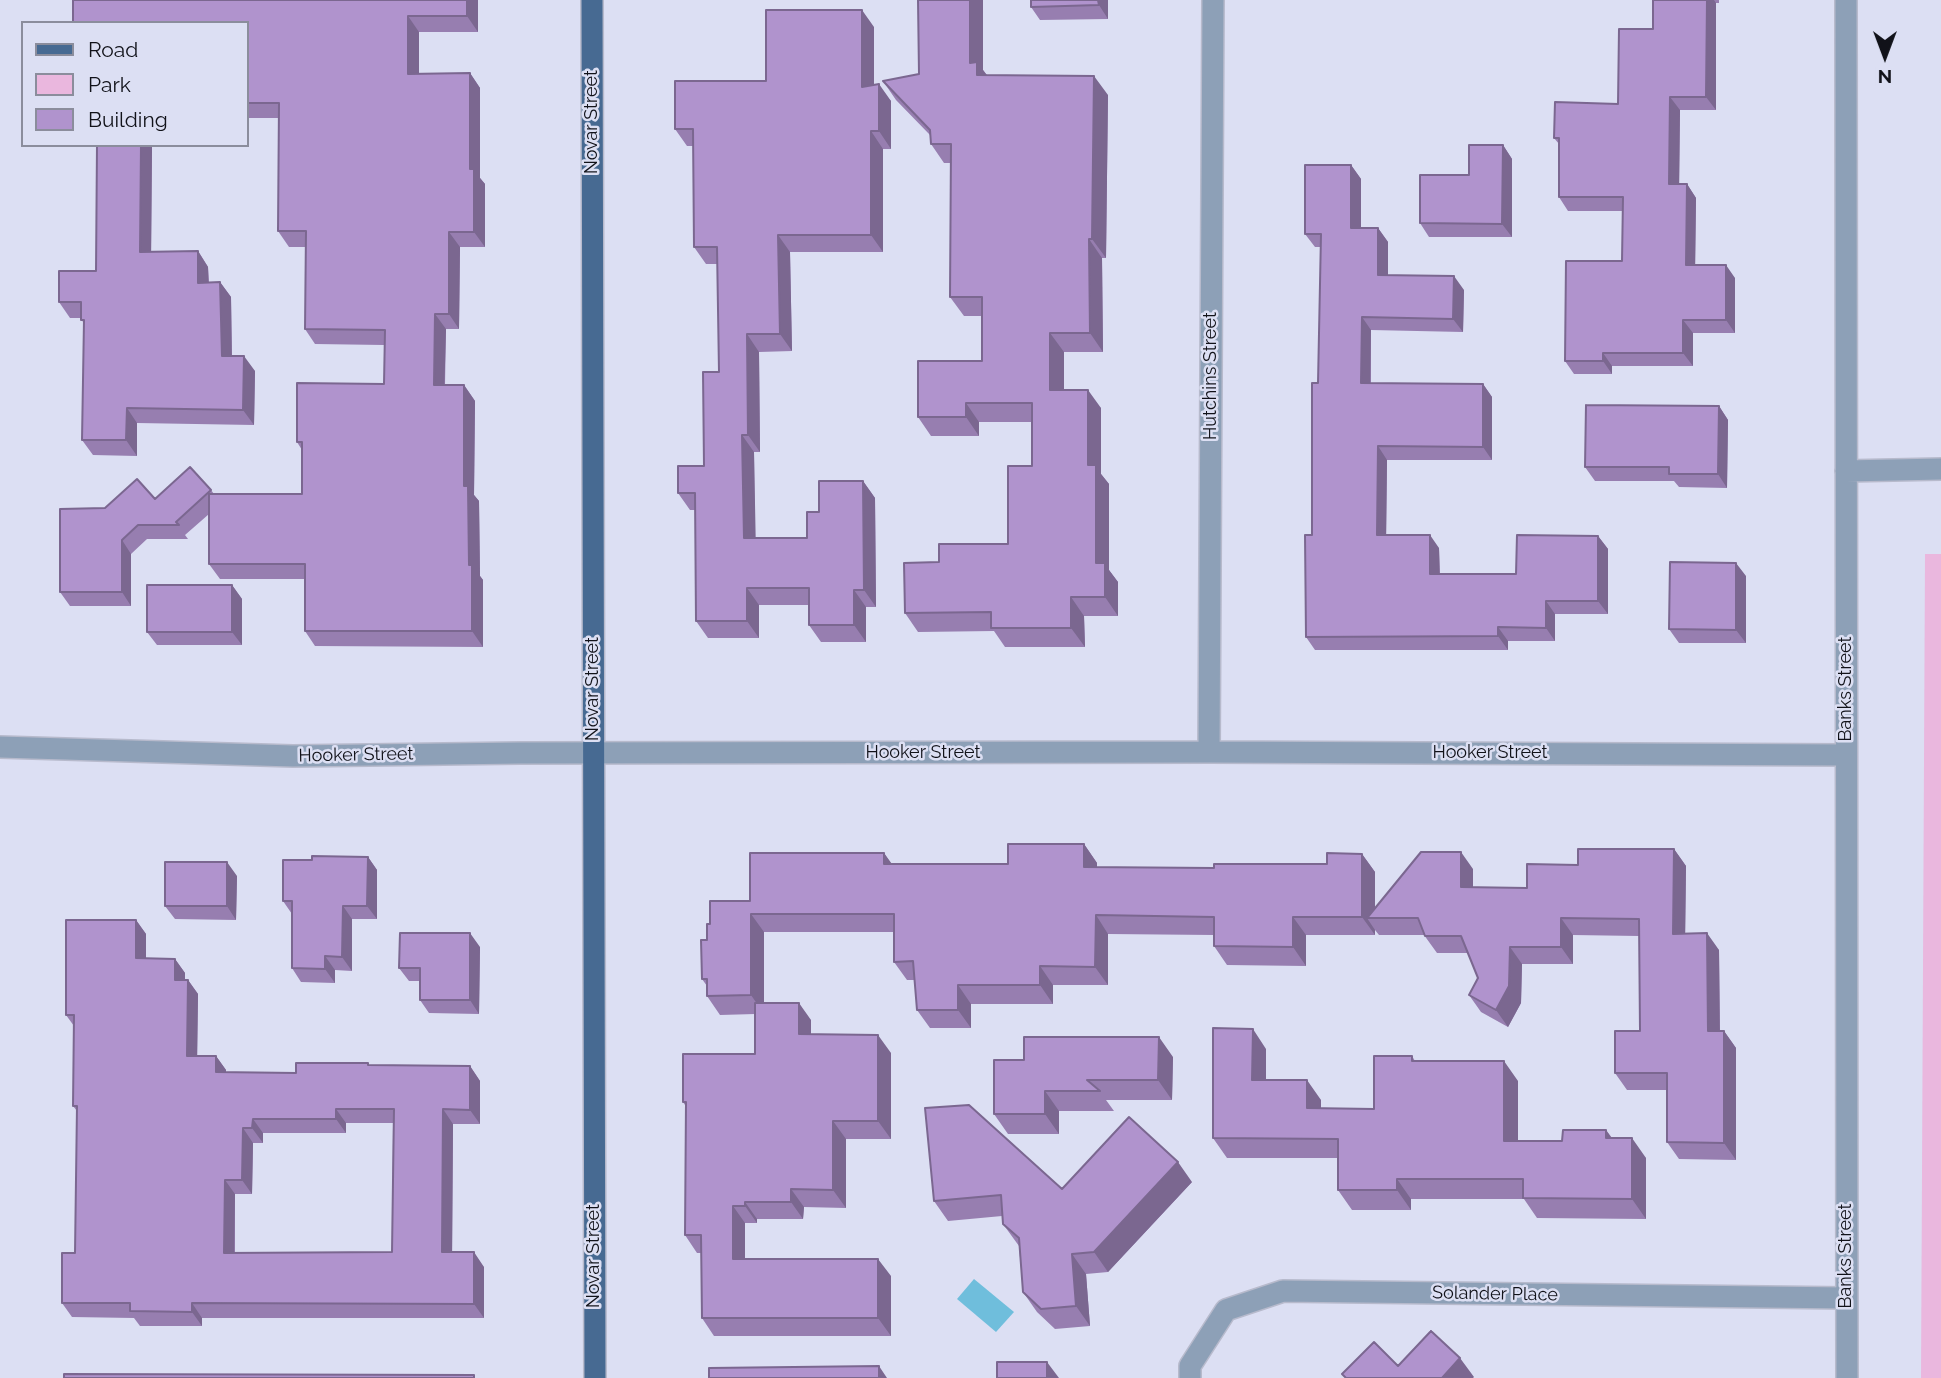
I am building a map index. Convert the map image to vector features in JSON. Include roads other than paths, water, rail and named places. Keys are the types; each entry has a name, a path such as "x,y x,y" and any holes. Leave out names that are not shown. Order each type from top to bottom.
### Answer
{"main road":[{"name":"Novar Street","path":"592,0 594,1378"}],"street":[{"name":"Hutchins Street","path":"1209,752 1213,0"},
{"name":"Banks Street","path":"1846,0 1847,1378"},
{"path":"1846,471 1941,470"},
{"name":"Hooker Street","path":"0,747 293,756 1209,752 1846,755"},
{"name":"Solander Place","path":"1190,1378 1190,1366 1226,1310 1283,1291 1846,1298"}],"water":[{"path":"974,1279 1014,1312 996,1332 957,1299"}]}
